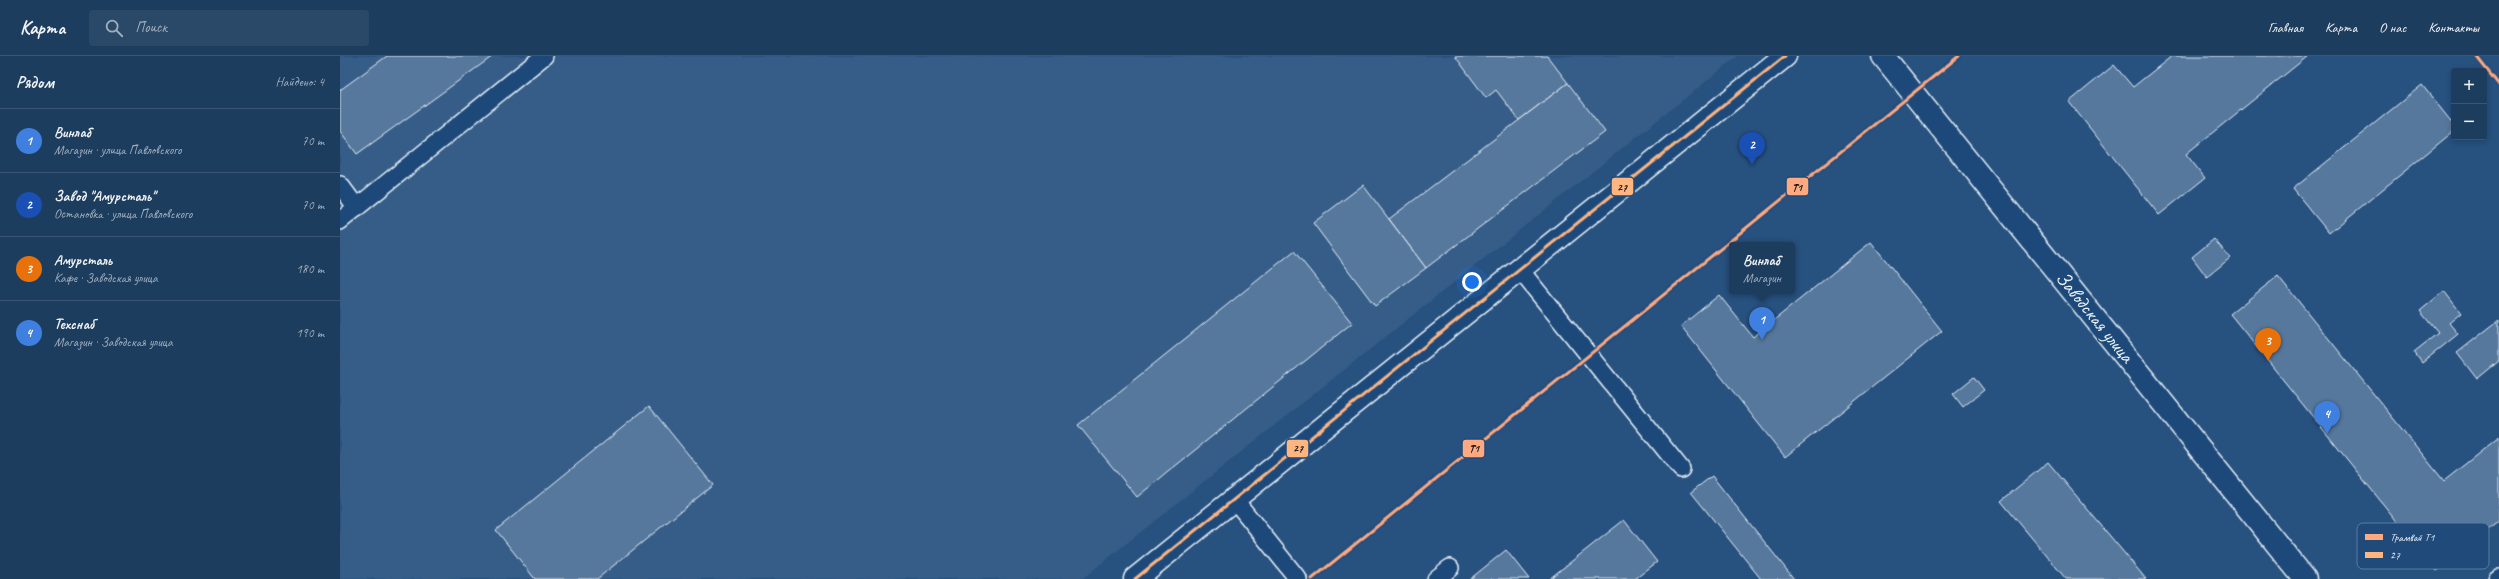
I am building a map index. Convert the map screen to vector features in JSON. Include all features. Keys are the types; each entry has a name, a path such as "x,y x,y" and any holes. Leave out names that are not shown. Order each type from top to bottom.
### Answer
{"street":[{"path":"1135,579 1785,56"},
{"name":"Заводская улица","path":"1883,56 2305,579"}],"lane":[{"path":"340,221 544,56"},
{"path":"340,185 356,208"},
{"path":"1520,270 1680,469"},
{"path":"1234,499 1298,579"},
{"path":"1436,579 1450,568"}],"shaded area":[{"path":"340,56 1738,56 1082,579 340,579"}],"building":[{"path":"387,56 493,56 357,154 340,131 340,90"},
{"path":"1455,56 1547,56 1568,83 1519,120 1496,90 1486,98"},
{"path":"2172,56 2308,56 2186,154 2205,178 2159,215 2069,102 2114,65 2133,87"},
{"path":"1568,83 1605,132 1426,268 1389,219"},
{"path":"2422,85 2451,121 2451,133 2329,233 2293,189"},
{"path":"1363,185 1426,268 1375,306 1313,223"},
{"path":"2214,239 2230,258 2207,277 2192,257"},
{"path":"1871,242 1942,331 1785,457 1681,326 1719,295 1753,337"},
{"path":"1294,251 1352,323 1137,497 1078,425"},
{"path":"2278,276 2444,481 2499,437 2499,521 2489,529 2489,523 2398,523 2230,314"},
{"path":"2444,291 2461,313 2449,323 2458,334 2422,363 2414,352 2438,333 2420,311"},
{"path":"2499,320 2499,361 2477,379 2457,353"},
{"path":"1974,377 1984,390 1963,407 1953,394"},
{"path":"649,406 713,485 597,579 535,579 496,530"},
{"path":"2048,462 2146,579 2066,579 2001,501"},
{"path":"1712,476 1794,579 1761,579 1691,492"},
{"path":"1624,520 1657,562 1635,579 1549,579"},
{"path":"1506,550 1529,579 1470,579"}],"tram line":[{"name":"T1","path":"1312,579 1959,56"},
{"name":"T1","path":"2476,56 2499,85"}],"transit line":[{"name":"27","path":"1135,579 1785,56"}],"place":[{"name":"Завод \"Амурсталь\"","path":"1752,165"},
{"name":"Винлаб","path":"1762,340"},
{"name":"Амурсталь","path":"2268,361"},
{"name":"Техснаб","path":"2327,434"}]}
